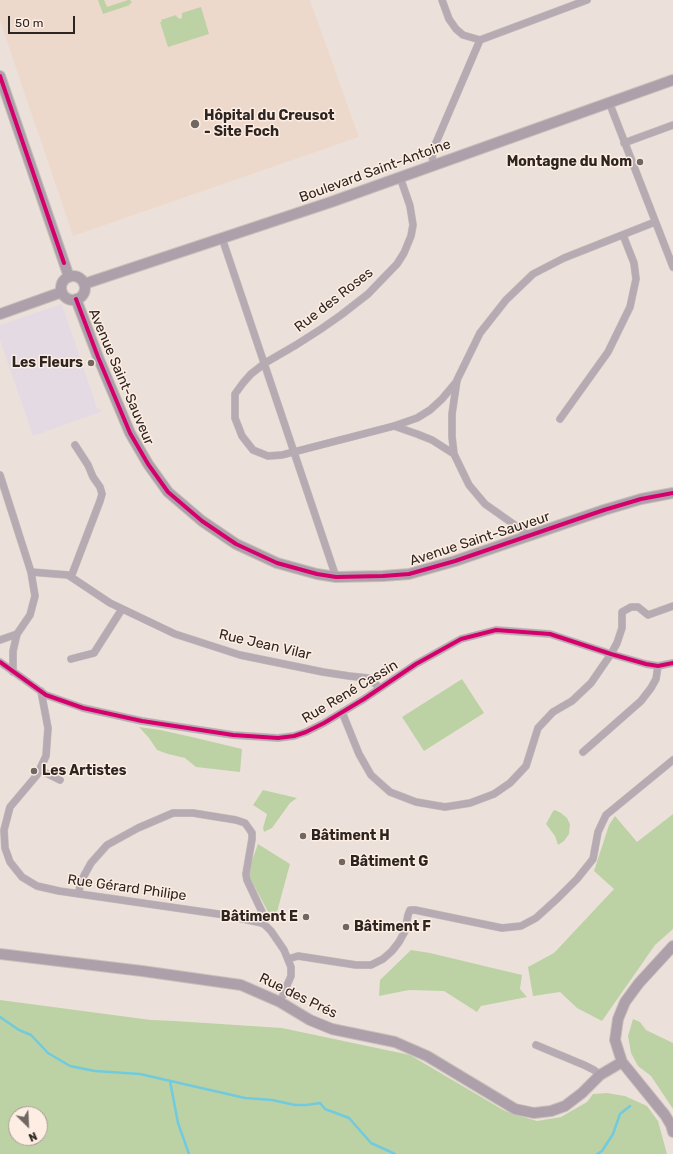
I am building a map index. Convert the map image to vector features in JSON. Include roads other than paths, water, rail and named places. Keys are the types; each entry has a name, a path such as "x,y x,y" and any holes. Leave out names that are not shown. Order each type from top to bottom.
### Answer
{"street":[{"path":"442,0 451,23 456,29 462,35 480,40 587,0"},
{"path":"433,165 432,152 480,40"},
{"path":"0,76 69,277"},
{"name":"Boulevard Saint-Antoine","path":"84,284 331,202 673,80"},
{"path":"609,102 673,267"},
{"path":"624,143 673,125"},
{"name":"Rue des Roses","path":"400,177 410,206 413,225 411,236 404,254 397,264 368,294 321,329 265,363 243,382 235,394 235,418 242,436 253,450 268,456 278,456 394,426 417,418 430,410 442,399 457,380"},
{"path":"529,536 485,504 469,485 454,454 452,414 457,380 480,333 506,300 533,274 564,258 655,222"},
{"path":"560,419 608,352 630,307 636,279 634,263 623,235"},
{"path":"222,238 336,576"},
{"path":"69,277 78,277 84,284 85,290 83,295 76,299 68,299 62,292 63,282 69,277"},
{"path":"0,314 62,292"},
{"name":"Avenue Saint-Sauveur","path":"76,299 98,357 130,433 148,464 168,492 202,521 236,544 277,563 317,574 336,576 383,576 409,574 455,561 604,510 641,499 673,493"},
{"path":"394,426 432,440 454,454"},
{"path":"72,577 102,494 100,487 93,477 88,465 75,445"},
{"path":"0,475 31,572 35,596 30,615 17,634 13,651 13,672"},
{"name":"Rue Jean Vilar","path":"31,572 68,575 110,603 175,634 240,655 323,672 368,678 380,688"},
{"path":"342,712 359,754 371,775 390,792 416,802 445,807 470,803 494,794 510,783 526,766 538,728 552,712 572,701 591,683 611,654 622,628 622,612 632,606 638,607 648,615 673,606"},
{"path":"71,659 94,653 122,609"},
{"name":"Rue René Cassin","path":"0,662 46,695 83,708 142,721 233,734 278,738 294,736 324,723 416,664 461,639 496,630 550,634 646,664 658,666 673,663"},
{"path":"0,640 17,634"},
{"path":"584,752 641,701 656,679 658,666"},
{"name":"Rue Gérard Philipe","path":"41,691 48,728 46,756 40,770 33,780 10,807 4,830 5,848 10,862 22,877 36,886 59,891 225,916 264,924"},
{"path":"288,959 298,956 356,965 371,965 383,959 400,942 405,931 410,910 502,928 521,926 536,918 558,898 593,860 598,832 606,816 673,760"},
{"path":"40,770 60,780"},
{"path":"79,894 80,883 91,864 106,845 138,828 173,813 193,813 236,820 245,823 252,833 251,849 246,869 247,880 263,914 264,924 272,931 284,950 291,967 291,976 280,1002"},
{"path":"673,946 639,983 625,1002 618,1019 615,1040 622,1062 665,1115 673,1132"},
{"name":"Rue des Prés","path":"0,954 142,971 240,985 280,1002 310,1020 332,1030 396,1042 427,1056 515,1109 534,1113 551,1111 565,1106 582,1093 600,1075 622,1062"},
{"path":"536,1045 584,1065 600,1075"}],"waterway":[{"path":"0,1017 19,1030 31,1035 48,1053 70,1066 95,1071 140,1074 245,1098 272,1100 295,1105 320,1103 325,1109 349,1118 371,1143 395,1154"},
{"path":"170,1081 178,1123 189,1154"},
{"path":"597,1154 602,1151 613,1134 620,1114 630,1106"}],"place":[{"name":"Hôpital du Creusot - Site Foch","path":"195,124"},
{"name":"Montagne du Nom","path":"640,162"},
{"name":"Les Fleurs","path":"91,363"},
{"name":"Les Artistes","path":"34,771"},
{"name":"Bâtiment H","path":"303,836"},
{"name":"Bâtiment G","path":"342,862"},
{"name":"Bâtiment E","path":"306,917"},
{"name":"Bâtiment F","path":"346,927"}]}
